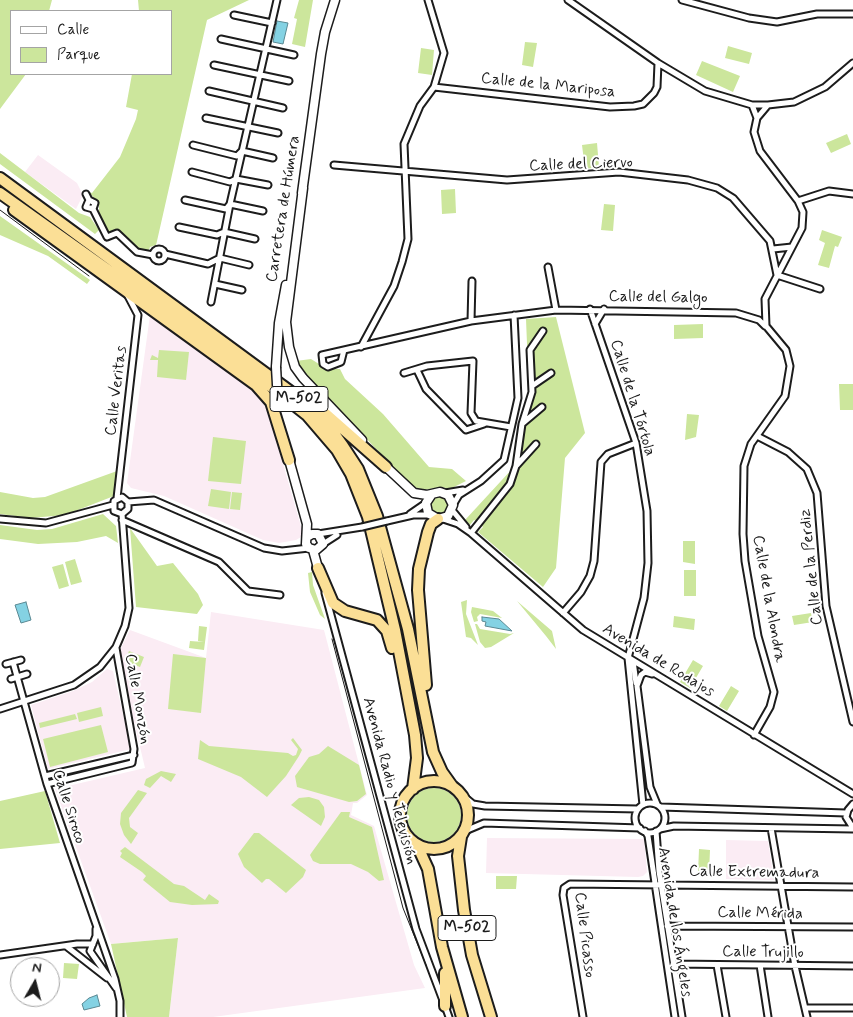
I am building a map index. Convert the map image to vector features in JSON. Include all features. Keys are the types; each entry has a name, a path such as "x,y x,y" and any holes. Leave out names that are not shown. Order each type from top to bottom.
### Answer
{"highway":[{"name":"M-502","path":"0,178 312,410 334,434 358,469 369,493 387,549 416,664 436,760 452,786 462,795 469,814 458,856 464,910 472,955 491,1017"},
{"name":"M-502","path":"0,193 260,378 307,415 325,433 351,474 368,517 405,675 414,735 417,758 413,788 401,806 400,822 409,838 417,845 428,869 446,964 462,1017"},
{"name":"M-502","path":"0,198 41,232 262,391 274,408 288,460"},
{"name":"M-502","path":"216,337 257,361 303,394 386,467"},
{"name":"M-502","path":"431,739 418,590 428,532 431,524 437,518"},
{"name":"M-502","path":"318,568 333,603 345,611 372,617 384,626 414,735"},
{"path":"413,788 435,781 452,786"},
{"path":"417,845 428,849 441,849 451,845 463,834"},
{"name":"M-502","path":"445,1006 446,964"}],"main road":[{"name":"Carretera de Húmera","path":"288,460 278,402 276,367 280,323 321,54 328,20 336,0"},
{"path":"302,188 286,322 290,352 295,367 386,467 412,491 421,495 438,492 445,493 450,497 453,508 437,518 426,503 432,494"},
{"path":"288,460 305,516 306,538 311,549 319,549 323,544 318,534 312,534 306,538"},
{"name":"Avenida Radio y Televisión","path":"311,549 318,568"}],"street":[{"path":"211,302 230,204 277,0"},
{"path":"360,347 394,286 408,240 404,144 408,130 420,106 434,86 444,53 428,0"},
{"path":"568,0 658,63 705,90 752,105 794,102 825,87 853,63"},
{"path":"682,0 749,18 777,22 817,14 853,14"},
{"path":"234,15 272,23"},
{"path":"221,39 294,55"},
{"name":"Calle de la Mariposa","path":"434,86 610,107 634,106 643,104 654,94 657,87 658,63"},
{"path":"214,65 289,81"},
{"path":"209,90 283,108"},
{"path":"752,105 757,118"},
{"path":"766,326 764,313 766,299 802,228 803,212 798,201 760,151 754,132 757,118 768,105"},
{"path":"206,118 278,133"},
{"path":"193,145 237,156 242,151"},
{"path":"242,151 273,158"},
{"name":"Calle del Ciervo","path":"334,165 507,180 552,179 619,172 688,180 717,188 733,198 770,240 774,249 777,275"},
{"path":"192,172 230,182 236,180 268,185"},
{"path":"798,201 829,191 853,194"},
{"path":"86,194 89,200 86,207 93,210 107,239 118,234 137,252 153,255 154,251 160,249 165,254 208,264 220,258 249,264"},
{"path":"185,200 226,209 230,204"},
{"path":"230,204 263,211"},
{"path":"179,227 217,235 224,232 256,239"},
{"path":"774,249 783,250 793,247"},
{"path":"548,267 556,310"},
{"path":"777,275 820,289"},
{"path":"470,322 472,281"},
{"path":"215,284 242,290"},
{"name":"Calle Veritas","path":"117,498 138,315 125,291"},
{"name":"Calle de la Tórtola","path":"590,309 636,443 647,512 648,563 644,598 630,659"},
{"name":"Calle del Galgo","path":"344,350 341,362 328,367 323,364 322,355 344,350 360,347 470,322 556,310 604,309 736,313 758,320 766,326"},
{"name":"Calle de la Tórtola","path":"595,324 604,309"},
{"path":"758,320 764,313"},
{"path":"453,508 459,495 481,481 504,460 518,398 514,315"},
{"name":"Calle de la Alondra","path":"754,734 770,707 774,692 758,636 743,534 744,466 757,436 785,396 790,366 786,350 766,326"},
{"path":"471,534 510,484 516,466 522,424 532,386 530,350 543,331"},
{"path":"404,373 473,361 471,413 476,421 484,424 511,427"},
{"path":"416,370 426,389 466,430 484,424"},
{"path":"532,386 551,373"},
{"path":"522,424 542,408"},
{"name":"Calle de la Perdiz","path":"757,436 795,457 807,469 817,493 826,606 853,722"},
{"path":"563,614 581,592 590,576 594,561 601,462 608,454 636,443"},
{"path":"516,466 536,444"},
{"path":"445,493 455,493 481,481"},
{"path":"0,519 46,523 113,505 117,498 122,497 128,502 154,500 264,548 282,551 311,549"},
{"path":"122,514 128,509 128,502"},
{"name":"Avenida de Rodajos","path":"323,544 331,537 408,515 426,503"},
{"path":"113,505 116,512 122,514"},
{"name":"Avenida de Rodajos","path":"453,508 471,534"},
{"path":"0,708 24,702 81,681 100,667 116,647 126,626 129,608 122,514"},
{"name":"Avenida de Rodajos","path":"408,515 437,518 458,524 583,630 853,794"},
{"path":"122,520 219,562 248,591 280,595"},
{"name":"Avenida de Rodajos","path":"318,534 362,527"},
{"path":"292,550 306,538"},
{"name":"Avenida Radio y Televisión","path":"318,568 416,929 449,1017"},
{"name":"Calle Monzón","path":"47,784 132,763 134,755 116,660 116,647"},
{"path":"630,659 637,686 650,788 665,816 658,830"},
{"path":"630,659 641,807 636,819 640,828"},
{"path":"6,664 21,660"},
{"name":"Calle Siroco","path":"13,662 14,678 22,695 47,784 119,993 120,1017"},
{"path":"637,686 641,675 645,672 655,674"},
{"path":"14,678 26,674"},
{"name":"Calle Monzón","path":"45,776 134,755"},
{"path":"847,790 850,798 847,822 853,829"},
{"path":"462,795 473,804 485,806 850,808"},
{"path":"463,834 484,823 640,828 645,831 674,826 853,829"},
{"path":"771,828 795,966 807,1017"},
{"name":"Avenida de los Ángeles","path":"658,830 661,885 682,1017"},
{"name":"Avenida de los Ángeles","path":"645,831 648,836 675,1017"},
{"name":"Calle Picasso","path":"583,1017 563,895 564,888 570,884 655,884"},
{"name":"Calle Extremadura","path":"655,884 853,887"},
{"name":"Calle Siroco","path":"94,955 90,949 93,944 96,925"},
{"name":"Calle Mérida","path":"667,926 853,927"},
{"path":"0,955 66,946 93,944 103,946 100,956 94,955"},
{"path":"66,946 112,982"},
{"path":"94,955 119,993"},
{"name":"Calle Trujillo","path":"673,964 853,966"},
{"path":"717,965 726,1017"},
{"path":"760,965 768,1017"},
{"path":"805,1008 853,1008"}],"shaded area":[{"path":"38,155 77,183 83,195 76,209 25,172"},
{"path":"150,315 250,386 265,401 302,530 301,537 296,540 279,543 263,540 164,496 131,488 127,483"},
{"path":"211,612 324,630 367,795 357,803 353,803 351,815 374,826 414,965 425,988 213,1017 169,1017 178,938 111,944 55,789 145,768 118,654 130,630 206,658"},
{"path":"107,669 113,671 131,749 48,769 31,705 73,691 92,682"},
{"path":"487,838 644,839 647,872 643,876 638,877 486,873"},
{"path":"726,840 768,841 774,880 726,879"}],"green space":[{"path":"0,0 52,0 49,10 10,10 10,75 25,75 0,109"},
{"path":"138,0 249,0 207,20 156,245 150,247 148,253 133,245 117,231 108,233 99,214 99,204 89,192 92,193 120,157 136,119 138,110 126,107 132,75 172,75 172,10 139,10"},
{"path":"299,0 313,0 305,47 292,44 297,19 294,18"},
{"path":"525,42 537,43 533,67 522,65"},
{"path":"728,46 752,53 749,64 725,58"},
{"path":"421,48 434,50 432,75 418,73"},
{"path":"702,61 740,76 733,92 696,75"},
{"path":"847,134 851,144 831,153 826,143"},
{"path":"597,143 599,167 585,169 582,145"},
{"path":"0,153 79,213 90,217 99,230 95,234 0,164"},
{"path":"455,189 456,213 442,214 441,190"},
{"path":"604,204 615,205 613,231 601,230"},
{"path":"0,216 90,280 87,284 48,256 0,235"},
{"path":"822,230 842,237 838,247 835,246 829,268 818,265 825,243 819,240"},
{"path":"556,317 585,433 565,458 556,568 543,587 478,532 483,527 479,523 474,520 470,525 465,520 513,468 519,428 529,394 526,319"},
{"path":"703,324 703,338 674,339 674,325"},
{"path":"159,350 189,352 186,380 157,377 158,360 150,360 152,355 158,358"},
{"path":"311,359 327,369 340,369 345,379 383,414 429,467 452,469 466,481 450,489 441,487 423,490 411,486 296,364 296,361"},
{"path":"839,384 853,384 853,410 840,410"},
{"path":"687,414 699,415 696,437 685,440"},
{"path":"213,437 246,441 241,484 208,481"},
{"path":"117,471 114,496 65,515 31,518 0,514 0,492 33,498 45,497"},
{"path":"211,489 231,492 229,509 208,506"},
{"path":"232,492 242,493 240,510 230,509"},
{"path":"440,496 446,499 449,505 446,511 440,514 434,511 431,505 434,499"},
{"path":"103,514 116,526 118,543 106,536 77,542 38,544 0,539 0,525 37,530 52,529"},
{"path":"130,528 157,566 173,563 198,594 203,605 197,614 136,607"},
{"path":"683,541 695,541 695,564 683,562"},
{"path":"75,559 82,582 71,585 65,562"},
{"path":"63,564 69,586 59,589 52,567"},
{"path":"684,570 696,570 696,596 684,596"},
{"path":"312,572 313,585 325,619 320,615 310,592 308,573"},
{"path":"467,600 466,614 478,645 471,638 466,637 461,602"},
{"path":"517,601 552,631 556,649 546,636"},
{"path":"472,607 493,611 502,618 480,614 477,617 478,621 474,622 471,612"},
{"path":"811,613 813,622 794,625 792,616"},
{"path":"674,616 695,619 694,630 673,627"},
{"path":"475,624 480,629 514,633 491,647 485,648 480,642"},
{"path":"199,626 207,627 204,650 189,648 190,641 204,642 198,641"},
{"path":"129,651 144,657 140,667 125,661"},
{"path":"173,654 206,658 201,713 168,709"},
{"path":"693,660 703,666 690,688 680,682"},
{"path":"731,686 739,691 727,711 719,706"},
{"path":"101,707 103,716 79,722 77,713"},
{"path":"75,714 77,719 40,728 39,723"},
{"path":"101,725 108,752 50,767 43,739"},
{"path":"293,738 302,750 286,776 267,797 241,777 198,759 200,740 209,746 288,753 293,756 296,755 298,749 291,740"},
{"path":"328,746 359,765 366,794 357,801 349,802 297,787 295,776 309,757 319,754"},
{"path":"161,771 176,774 171,782 161,776 150,788 144,785 146,779"},
{"path":"429,788 439,788 449,792 457,800 461,815 457,830 449,838 439,842 429,842 419,838 411,830 407,820 407,810 411,800 419,792"},
{"path":"138,790 147,793 129,818 130,827 138,833 131,844 124,835 120,824 121,813"},
{"path":"45,791 60,843 0,849 0,801"},
{"path":"309,797 319,800 324,807 325,817 321,826 291,805 299,798"},
{"path":"341,812 350,812 349,817 372,827 384,880 379,881 368,872 351,864 320,864 313,861 310,855"},
{"path":"254,833 259,833 306,870 303,877 286,893 269,879 262,883 244,867 238,854"},
{"path":"125,847 174,884 184,886 205,900 209,894 219,901 218,904 192,905 170,902 143,880 146,876 142,872 120,857 122,853 120,851"},
{"path":"699,849 710,850 709,873 698,873"},
{"path":"496,876 517,876 516,889 496,889"},
{"path":"178,938 169,1017 127,1017 111,944"},
{"path":"64,963 79,964 77,979 63,978"}],"water":[{"path":"277,21 288,23 283,44 273,42"},
{"path":"26,602 31,620 21,623 15,605"},
{"path":"482,617 499,619 512,631 485,626 486,622 482,621"},
{"path":"97,995 100,1006 84,1010 82,1004 89,998"}],"tram line":[{"path":"0,210 89,276"},
{"path":"332,639 403,908 426,965"}]}
